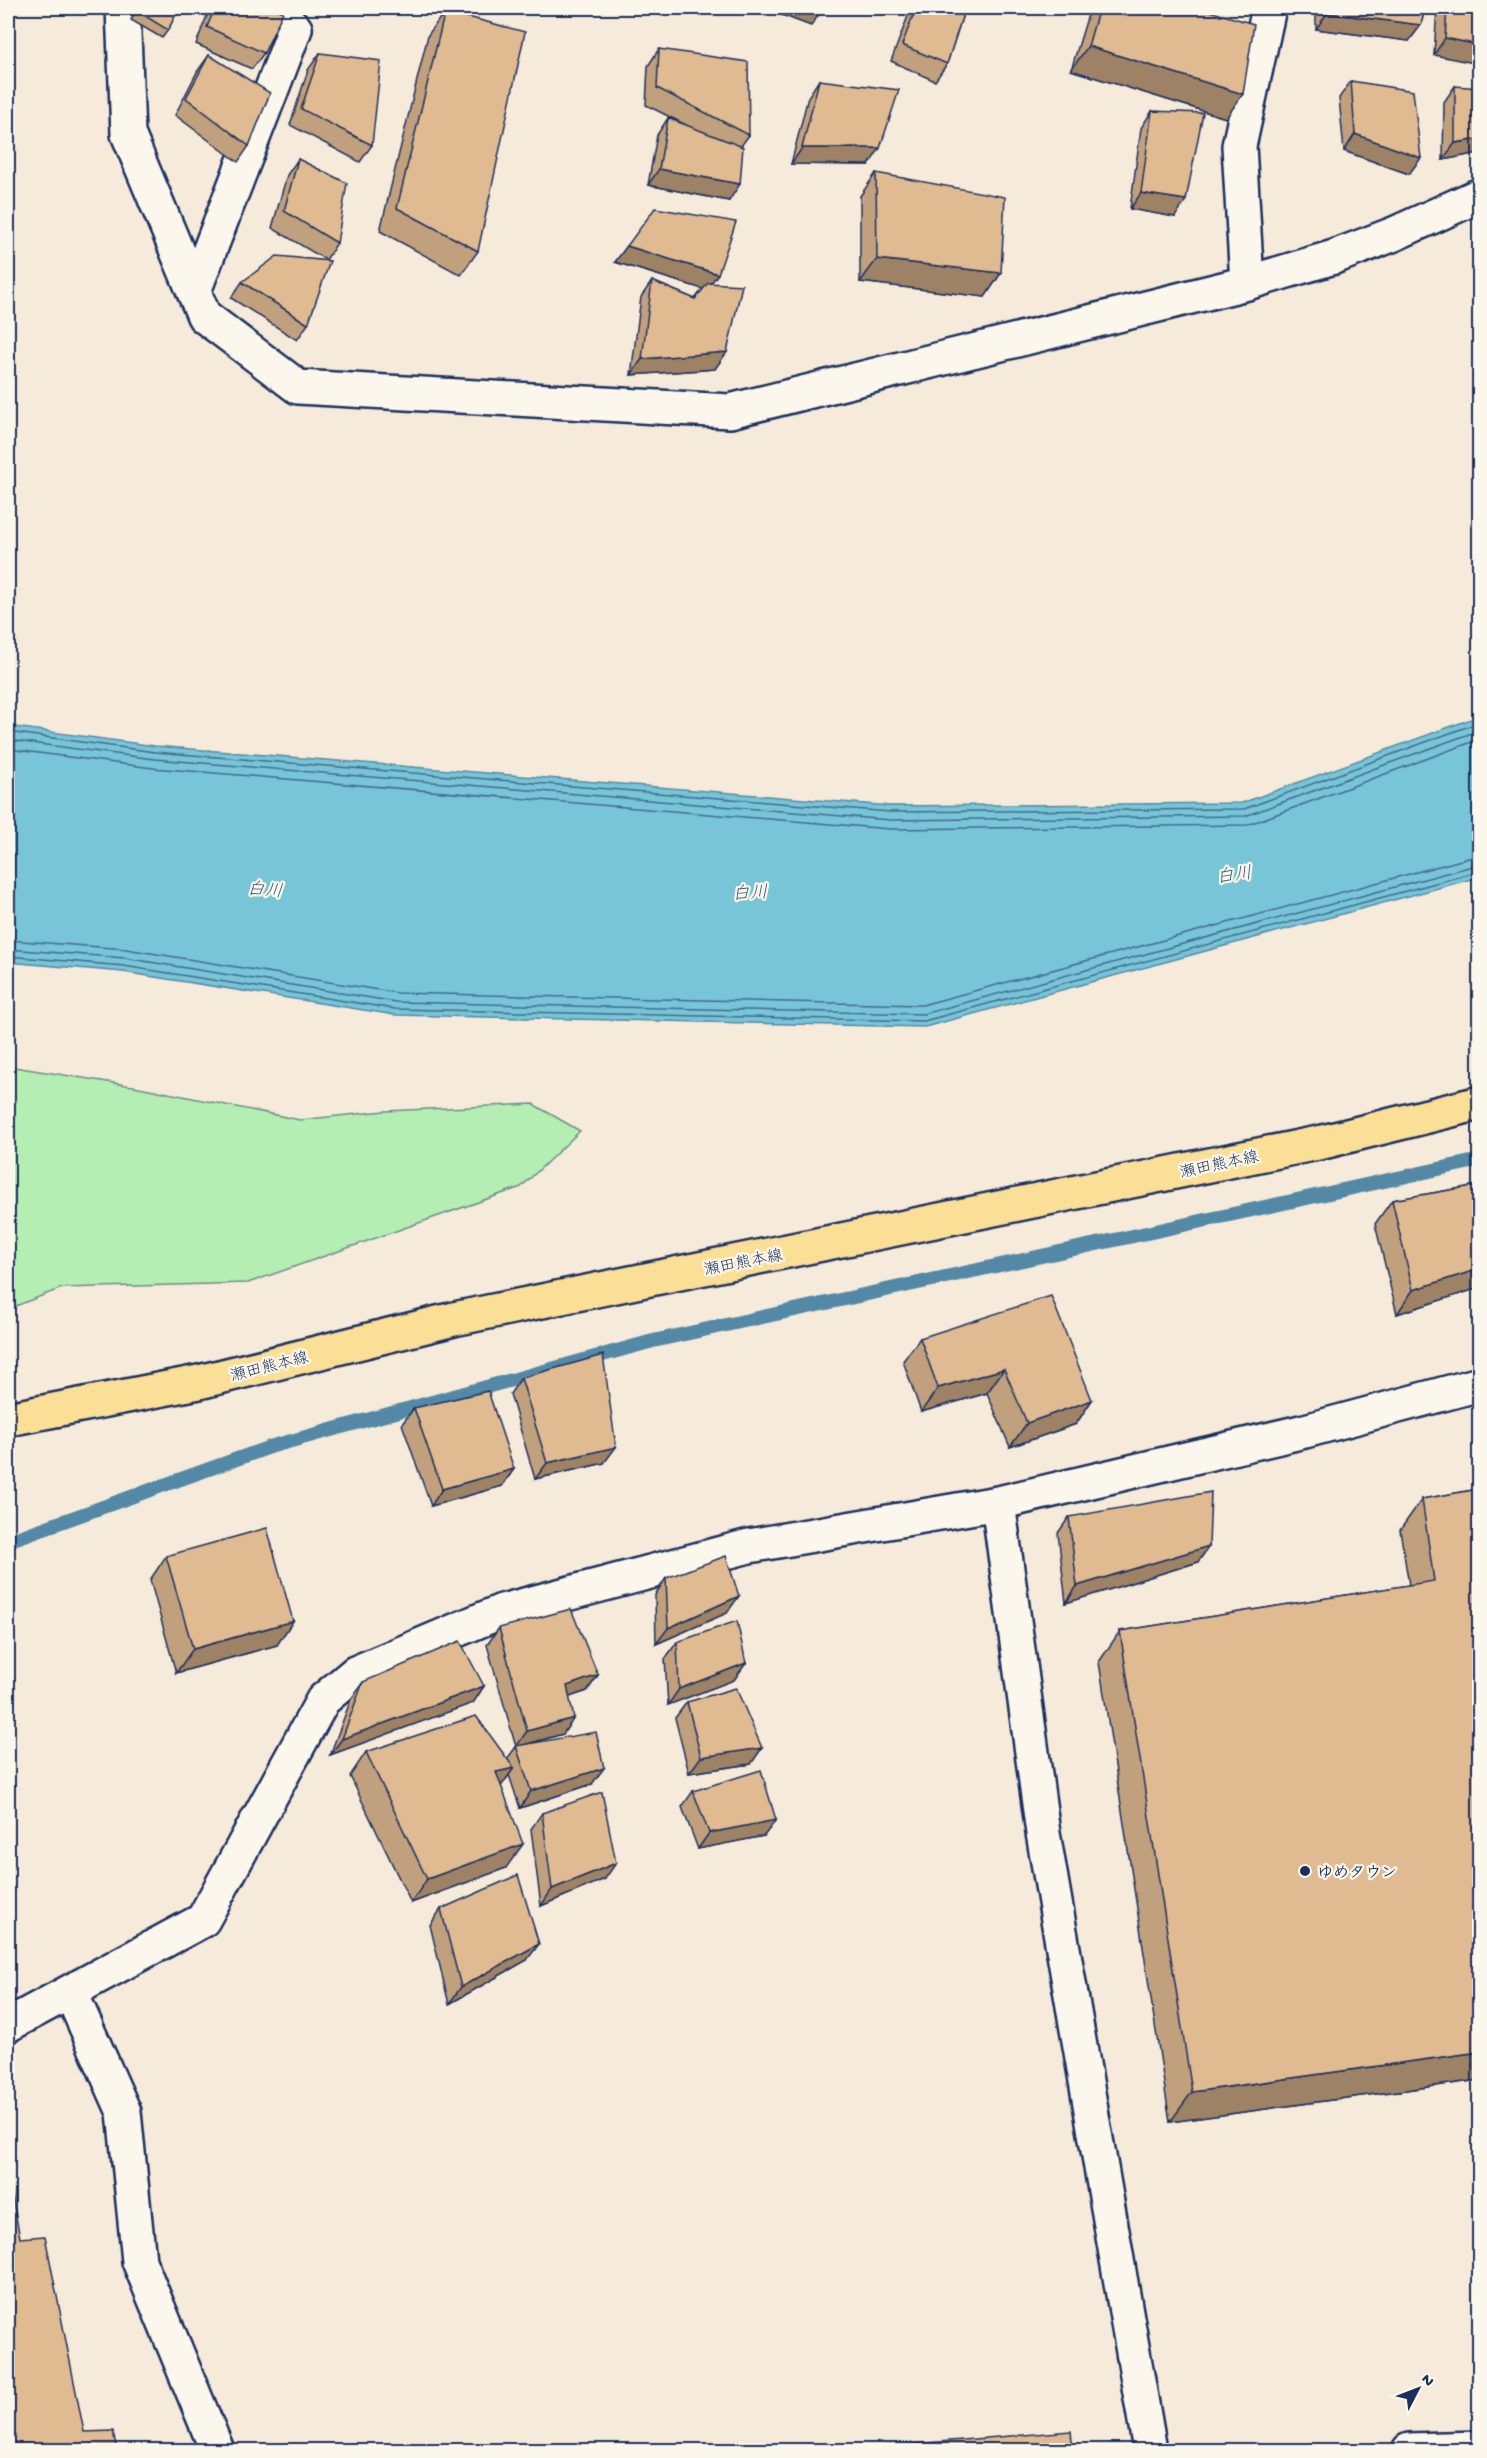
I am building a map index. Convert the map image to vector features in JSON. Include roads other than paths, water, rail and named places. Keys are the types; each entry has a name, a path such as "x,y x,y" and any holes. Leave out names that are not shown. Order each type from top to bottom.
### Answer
{"main road":[{"name":"瀬田熊本線","path":"8,1419 199,1382 454,1318 1323,1142 1479,1103"}],"street":[{"path":"123,8 128,134 204,316 298,387 730,411 1247,283 1374,242 1479,195"},
{"path":"194,291 295,29 276,8"},
{"path":"1247,283 1239,146 1269,8"},
{"path":"8,2025 203,1920 323,1700 355,1673 502,1611 727,1552 998,1503 1305,1431 1479,1384"},
{"path":"998,1503 1043,1833 1150,2451"},
{"path":"71,1993 124,2112 139,2261 217,2451"},
{"path":"1408,2451 1479,2448"}],"water":[{"name":"白川","path":"1479,716 1479,877 925,1027 395,1015 123,972 8,962 8,726 155,746 890,806 1242,803"}],"waterway":[{"path":"8,1541 273,1446 653,1341 1480,1160"}],"place":[{"name":"ゆめタウン","path":"1305,1871"}]}
